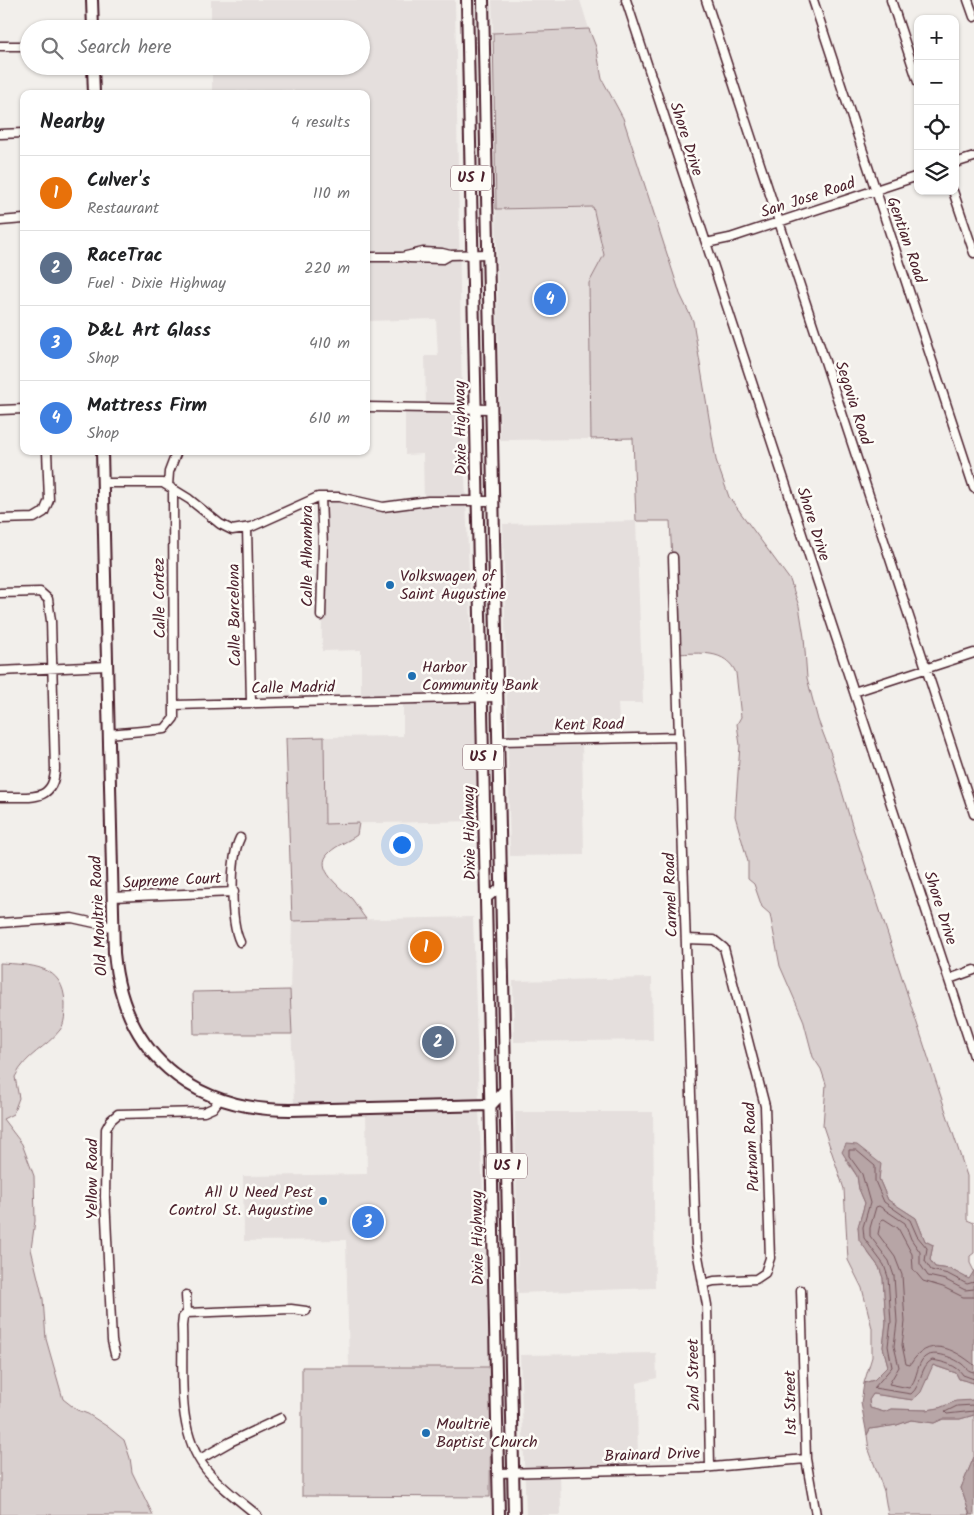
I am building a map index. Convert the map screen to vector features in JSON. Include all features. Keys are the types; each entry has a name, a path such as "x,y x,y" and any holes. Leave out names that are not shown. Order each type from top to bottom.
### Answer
{"main road":[{"path":"92,0 93,20"},
{"name":"Dixie Highway","path":"467,0 499,1515"},
{"name":"US 1","path":"482,0 514,1515"},
{"path":"94,75 94,90"},
{"path":"470,132 485,131"},
{"name":"Old Moultrie Road","path":"102,455 115,967 119,992 128,1016 139,1036 169,1070 192,1087 219,1100 242,1107 274,1110 491,1105"},
{"path":"491,1105 505,1090"}],"street":[{"name":"Shore Drive","path":"626,0 974,1056"},
{"name":"Segovia Road","path":"706,0 974,814"},
{"name":"Gentian Road","path":"813,0 974,488"},
{"path":"891,0 914,70"},
{"path":"968,0 974,17"},
{"path":"0,46 20,46"},
{"path":"0,134 20,133"},
{"path":"959,162 974,157"},
{"name":"San Jose Road","path":"706,242 730,238 914,177"},
{"path":"955,195 974,253"},
{"path":"0,221 20,219"},
{"path":"370,258 402,256 423,252 442,252 450,255 488,254"},
{"path":"370,407 491,409"},
{"path":"0,410 20,410"},
{"path":"0,519 34,518 44,512 49,500 47,455"},
{"name":"Calle Cortez","path":"175,455 169,472 175,705"},
{"path":"103,483 160,482 229,529 247,528 302,503 321,497 339,497 383,507 428,501 493,501"},
{"name":"Calle Alhambra","path":"320,616 323,562 321,497"},
{"name":"Calle Barcelona","path":"247,528 251,702"},
{"name":"Carmel Road","path":"673,557 695,1232 698,1264 703,1284"},
{"path":"0,593 40,592 48,599 52,621 55,769 54,785 43,795 0,797"},
{"path":"854,692 974,653"},
{"path":"0,671 107,666"},
{"name":"Calle Madrid","path":"175,705 497,697"},
{"path":"108,734 165,730 174,718 175,705"},
{"name":"Kent Road","path":"498,741 680,737"},
{"name":"Supreme Court","path":"240,838 233,861 235,929 240,942"},
{"path":"486,899 501,887"},
{"name":"Supreme Court","path":"112,898 234,892"},
{"path":"0,922 72,918 113,927"},
{"name":"Putnam Road","path":"686,939 714,940 724,948 762,1092 766,1121 770,1258 768,1268 756,1279 714,1280 703,1284"},
{"path":"949,979 974,970"},
{"name":"Yellow Road","path":"115,1354 112,1340 104,1197 106,1129 111,1120 118,1114 204,1112 213,1108 219,1100"},
{"name":"2nd Street","path":"703,1284 707,1305 710,1467"},
{"name":"1st Street","path":"801,1290 806,1459 816,1515"},
{"path":"495,1295 510,1294"},
{"path":"186,1295 187,1313"},
{"path":"256,1515 212,1476 200,1460 192,1442 184,1412 183,1317 187,1313 291,1309 306,1311"},
{"path":"200,1460 230,1442 281,1418"},
{"name":"Brainard Drive","path":"498,1473 710,1467 806,1459"}],"shaded area":[{"path":"211,0 455,0 462,401 479,821 325,824 324,737 403,736 403,699 361,698 361,650 322,651 321,499 351,499 384,508 424,502 423,454 405,455 405,407 426,406 425,356 438,356 436,319 370,321 370,90 212,90 212,75 370,75 370,20 211,20"},
{"path":"492,0 580,0 589,29 493,33"},
{"path":"589,29 596,47 602,79 623,118 680,294 693,321 716,460 729,497 790,580 799,606 804,637 807,678 818,720 831,754 851,822 967,1176 967,1220 974,1223 974,1253 970,1256 970,1263 974,1271 970,1280 950,1269 935,1267 930,1260 933,1245 925,1241 916,1218 888,1200 879,1179 880,1164 845,1159 857,1176 859,1189 865,1203 858,1227 869,1254 879,1267 883,1278 886,1323 883,1347 888,1366 874,1380 864,1383 872,1357 872,1328 862,1288 848,1260 844,1189 823,1126 826,1084 821,1069 813,1057 803,1019 780,966 770,914 762,907 754,884 748,879 748,862 735,816 740,745 737,724 741,717 736,673 726,660 719,656 703,653 677,654 670,521 636,521 633,438 591,439 589,283 604,255 593,207 496,209 493,33"},
{"path":"593,207 604,255 589,283 591,439 500,440 496,209"},
{"path":"636,521 643,703 618,703 620,739 582,739 584,855 510,856 503,524"},
{"path":"324,737 325,824 359,823 357,835 330,852 325,858 324,865 330,878 352,899 366,919 292,921 286,738"},
{"path":"473,917 479,1102 294,1106 290,990 292,921"},
{"path":"0,963 34,966 52,974 59,981 65,1004 64,1021 60,1030 25,1062 15,1077 19,1098 13,1114 3,1119 22,1144 34,1176 35,1221 31,1249 43,1299 46,1339 63,1399 77,1410 88,1414 108,1427 124,1440 132,1472 153,1515 0,1515"},
{"path":"652,978 653,1040 514,1042 513,981"},
{"path":"290,990 292,1034 194,1034 193,992"},
{"path":"479,1109 491,1367 349,1367 346,1240 244,1241 243,1176 367,1174 366,1112"},
{"path":"515,1112 653,1112 655,1288 518,1293"},
{"path":"656,1353 657,1378 637,1383 638,1470 560,1471 561,1515 526,1515 520,1355"},
{"path":"932,1365 956,1373 959,1379 974,1383 974,1400 956,1402 927,1410 891,1409 884,1412 870,1408 869,1400 873,1394 913,1400 927,1379 928,1371"},
{"path":"302,1367 491,1367 490,1497 302,1496"},
{"path":"974,1415 974,1457 961,1488 970,1515 888,1515 884,1491 869,1450 867,1435 870,1429 897,1425 911,1420 934,1423 943,1419 960,1419"}],"water":[{"path":"846,1144 857,1145 881,1164 879,1179 888,1200 916,1218 925,1241 933,1245 930,1260 935,1267 950,1269 969,1279 974,1271 974,1383 959,1379 956,1373 933,1365 921,1392 913,1400 873,1394 869,1400 870,1408 884,1412 891,1409 927,1410 939,1408 956,1401 974,1400 974,1415 960,1419 943,1419 934,1423 911,1420 897,1425 870,1429 867,1435 861,1403 864,1383 874,1380 888,1366 883,1347 886,1322 883,1278 879,1267 859,1240 858,1227 865,1203 859,1189 857,1176 842,1152"},
{"path":"974,1457 974,1515 970,1515 961,1488"}],"place":[{"name":"Mattress Firm","path":"550,299"},
{"name":"Volkswagen of Saint Augustine","path":"390,585"},
{"name":"Harbor Community Bank","path":"412,676"},
{"name":"Culver's","path":"426,947"},
{"name":"RaceTrac","path":"438,1042"},
{"name":"All U Need Pest Control St. Augustine","path":"323,1201"},
{"name":"D&L Art Glass","path":"368,1222"},
{"name":"Moultrie Baptist Church","path":"426,1433"}]}
